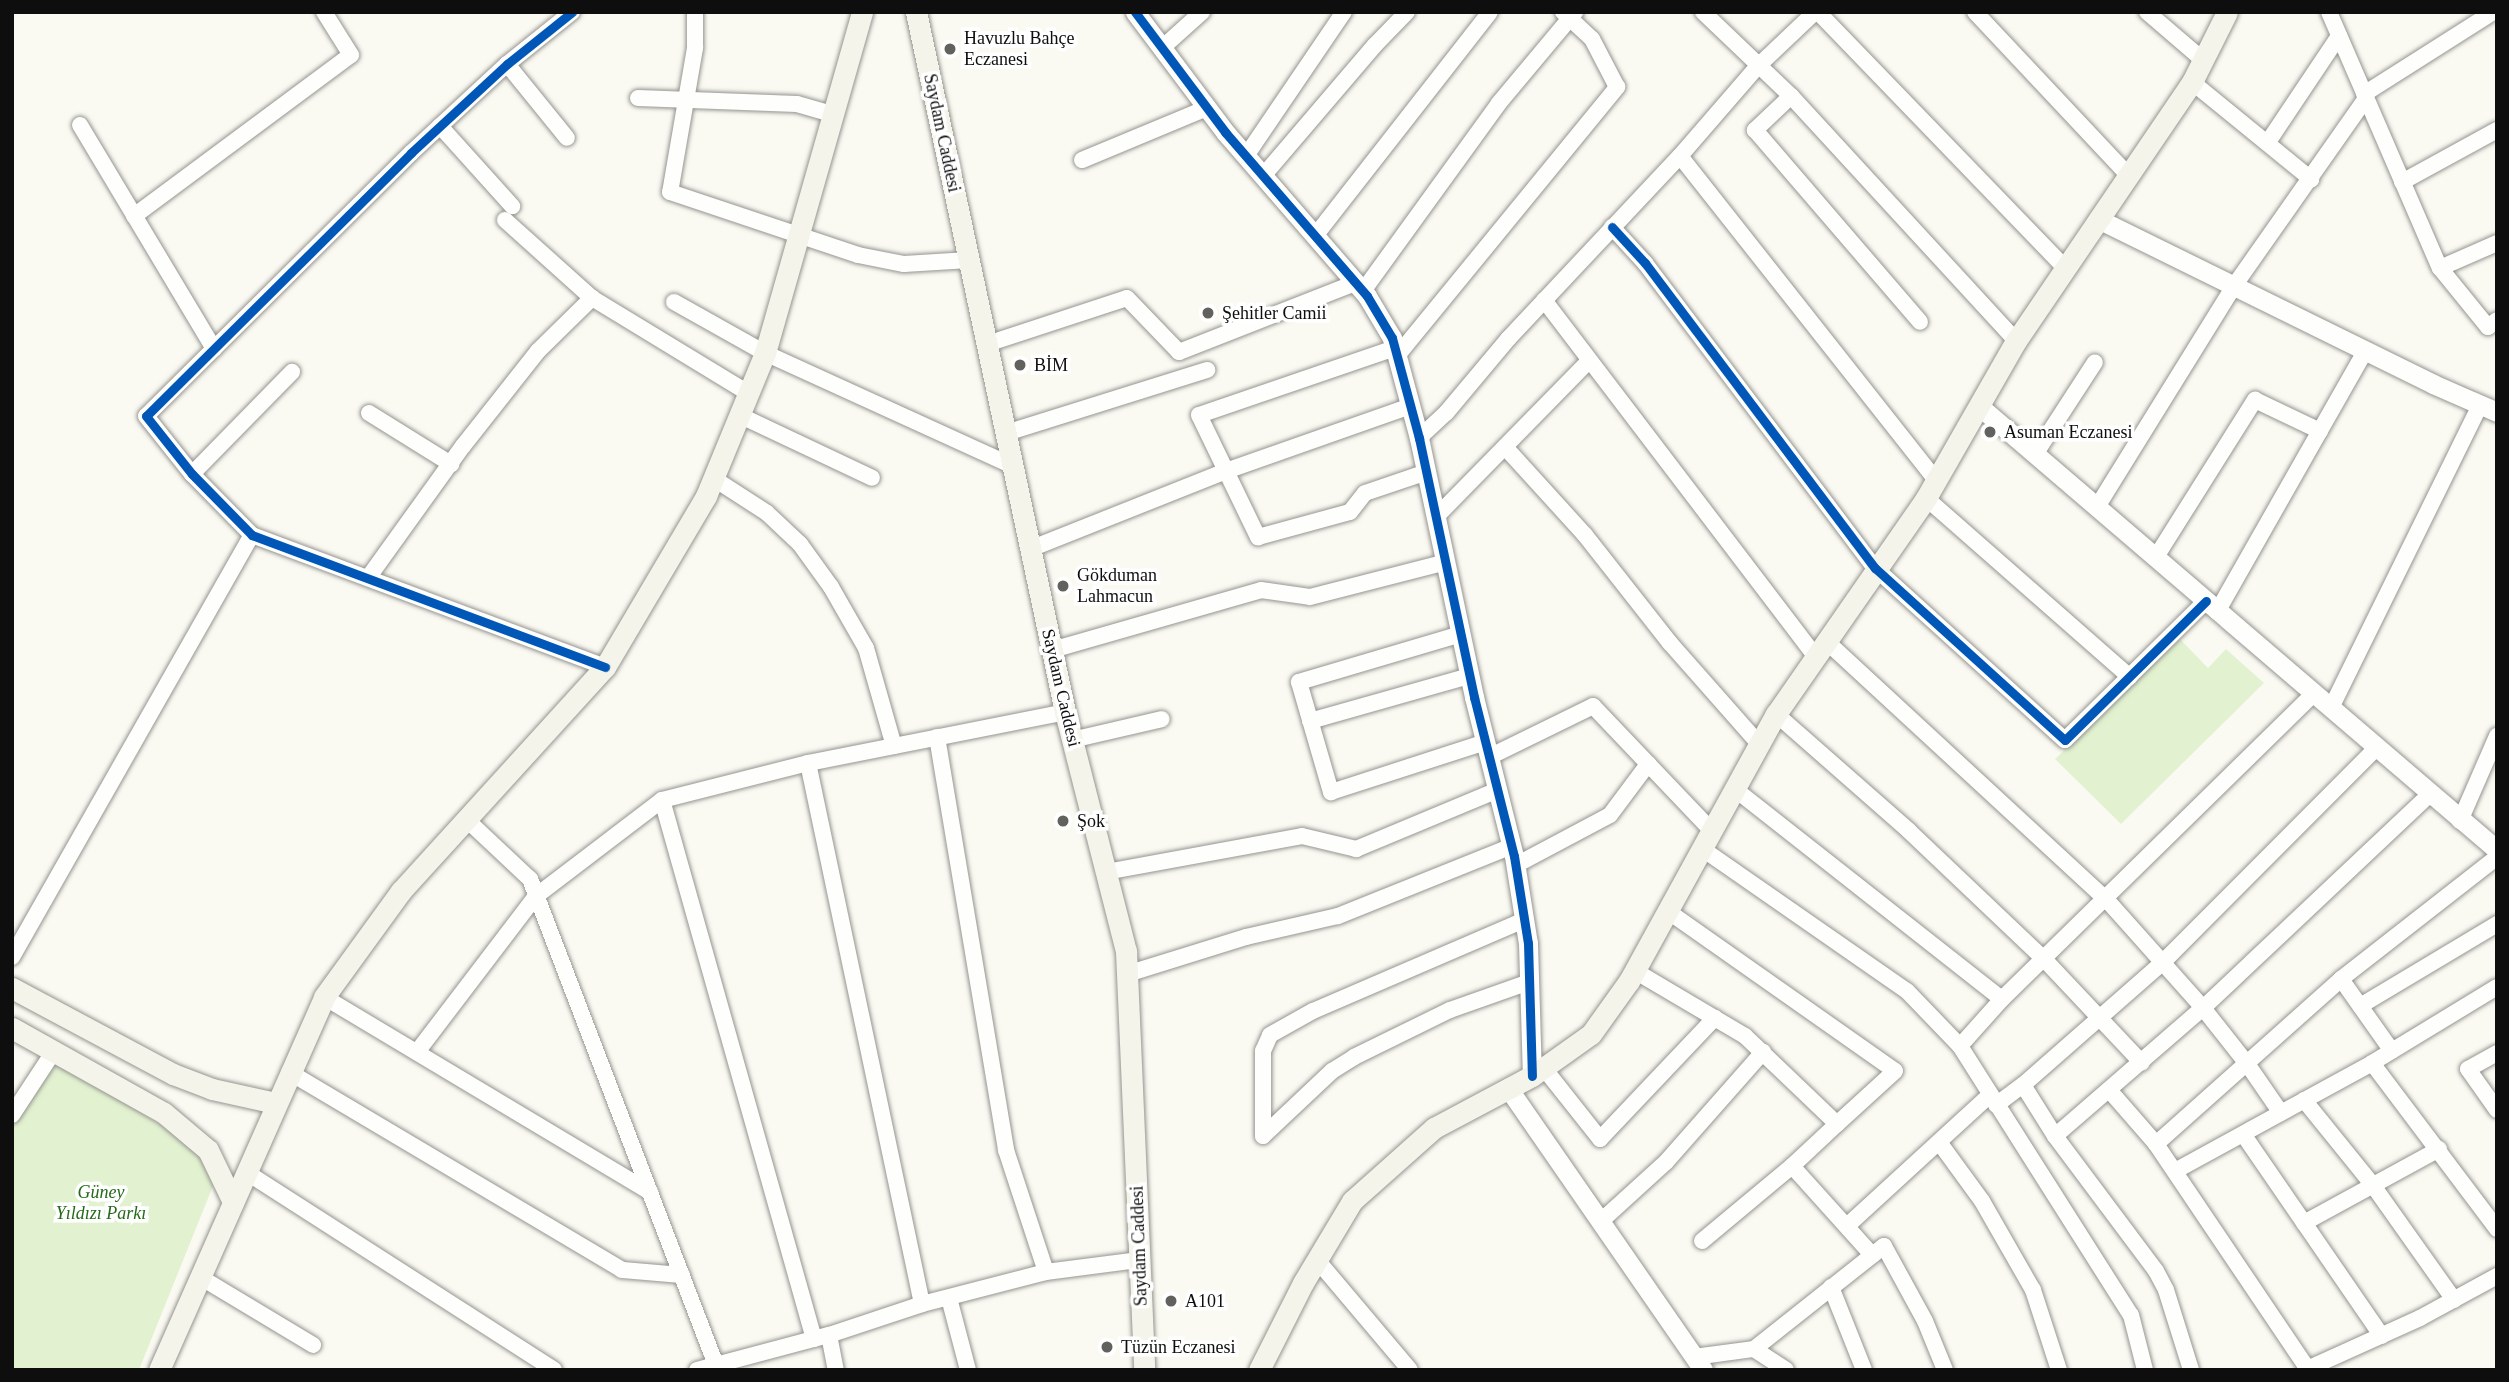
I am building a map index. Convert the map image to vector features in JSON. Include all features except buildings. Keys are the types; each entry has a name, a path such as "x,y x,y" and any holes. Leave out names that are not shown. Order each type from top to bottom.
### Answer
{"main road":[{"path":"166,1367 200,1277 324,997 401,891 605,667 713,478 765,353 862,12"},
{"name":"Saydam Caddesi","path":"916,12 1065,712 1126,951 1144,1370"},
{"path":"1259,1370 1317,1260 1352,1201 1434,1128 1537,1071 1591,1034 1635,971 1709,841 1776,714 1931,489 2016,341 2192,82 2227,12"},
{"path":"12,988 173,1074 212,1089 275,1103"},
{"path":"12,1028 164,1113 208,1150 233,1202"}],"street":[{"path":"134,216 351,55 324,12"},
{"path":"572,12 507,64 440,126 146,416 192,474 252,535 605,667"},
{"path":"695,12 695,48 670,192 858,255 904,264 969,260"},
{"path":"1135,12 1246,156 1359,287 1396,352 1427,472 1469,676 1514,855 1524,920 1537,1071 1600,1139 1715,1018"},
{"path":"1162,48 1202,12"},
{"path":"1246,156 1344,12"},
{"path":"1263,176 1375,45 1407,12"},
{"path":"1315,236 1490,12"},
{"path":"1703,12 1757,67 1791,96 2016,341"},
{"path":"1419,438 1446,413 1544,300 1680,156 1757,67 1817,12 2065,268"},
{"path":"1975,12 2128,175"},
{"path":"2147,12 2203,60"},
{"path":"2097,507 2234,286 2311,179 2365,96 2493,12"},
{"path":"2331,13 2440,268 2488,327 2497,320"},
{"path":"987,344 1127,298 1179,352 1359,287 1569,14 1592,39 1617,87 1396,352 1199,415 1258,537 1350,512 1365,493 1427,472"},
{"path":"2267,142 2339,36"},
{"path":"507,64 567,138"},
{"path":"2192,82 2311,179"},
{"path":"1791,96 1755,130 1920,322"},
{"path":"638,98 797,103 833,114"},
{"path":"1082,160 1207,108"},
{"path":"80,125 214,349"},
{"path":"440,126 508,213 592,298 748,393"},
{"path":"2402,182 2497,130"},
{"path":"1680,156 1931,489 2130,677"},
{"path":"2098,219 2365,351 2488,408 2331,708"},
{"path":"1612,227 1645,263 1875,568 2065,740 2130,677 2212,606 2320,431 2365,351"},
{"path":"2440,268 2497,243"},
{"path":"368,578 450,464 538,351 592,298"},
{"path":"1544,300 1588,362 1820,649 2106,899 2164,961 2203,1008 2248,1065 2281,1113"},
{"path":"674,302 765,353 1013,466"},
{"path":"1436,517 1588,362"},
{"path":"2036,453 2095,362"},
{"path":"1006,433 1207,370"},
{"path":"192,474 292,372"},
{"path":"2155,557 2255,400 2320,431"},
{"path":"1030,549 1226,471 1411,406"},
{"path":"1979,406 2497,850"},
{"path":"369,413 450,464"},
{"path":"739,415 872,478"},
{"path":"1505,447 1585,535 1670,643 1760,745"},
{"path":"713,478 775,521 800,544 831,587 866,648 894,746"},
{"path":"12,957 252,535"},
{"path":"1052,650 1261,590 1310,597 1446,562"},
{"path":"1461,634 1299,682 1331,792 1487,750 1593,706 1648,764 1709,841 1907,991 1960,1046 2132,1315 2145,1370"},
{"path":"1310,721 1469,676"},
{"path":"1960,1046 2002,999 2045,960 2315,693"},
{"path":"417,1052 536,896 662,800 808,763 1065,712"},
{"path":"1776,714 1909,831 2045,960 2142,1063"},
{"path":"1072,740 1162,719"},
{"path":"2460,821 2497,736"},
{"path":"937,737 1006,1150 1046,1272"},
{"path":"1848,1225 1939,1142 1993,1100 2022,1086 2164,961 2376,748"},
{"path":"808,763 922,1304"},
{"path":"1127,974 1246,937 1338,916 1514,855 1610,815 1648,764"},
{"path":"1106,872 1302,836 1356,849 1497,790"},
{"path":"1736,790 2002,999"},
{"path":"2055,1136 2203,1008 2430,794"},
{"path":"662,800 822,1337 836,1370"},
{"path":"466,819 530,879 716,1365"},
{"path":"2156,1144 2248,1065 2341,979 2497,857"},
{"path":"1669,912 1895,1071 1792,1166 1702,1241"},
{"path":"1524,920 1313,1011 1270,1035 1263,1051 1263,1136 1332,1071 1354,1057 1450,1010 1529,982"},
{"path":"2360,1006 2497,924"},
{"path":"1635,971 1745,1035 1837,1124"},
{"path":"2341,979 2392,1051"},
{"path":"2175,1171 2372,1063 2497,987"},
{"path":"324,997 650,1192"},
{"path":"12,1115 54,1051"},
{"path":"1600,1222 1665,1162 1763,1052"},
{"path":"2497,1053 2468,1069 2497,1110"},
{"path":"2372,1063 2497,1229"},
{"path":"289,1072 622,1270 682,1275"},
{"path":"2022,1086 2055,1136 2156,1271 2166,1290 2191,1370"},
{"path":"1508,1088 1698,1363 1754,1349 1884,1246 1925,1321 1945,1370"},
{"path":"2109,1091 2156,1144 2306,1369 2382,1336 2497,1276"},
{"path":"2304,1100 2372,1184 2454,1300"},
{"path":"2243,1134 2382,1336"},
{"path":"1939,1142 1982,1200 2033,1290 2059,1370"},
{"path":"2304,1223 2439,1149"},
{"path":"1792,1166 1848,1225 1872,1255"},
{"path":"246,1172 554,1370"},
{"path":"697,1370 822,1337 922,1304 1046,1272 1139,1260"},
{"path":"1317,1260 1410,1370"},
{"path":"200,1277 313,1345"},
{"path":"1831,1287 1864,1370"},
{"path":"950,1298 968,1370"},
{"path":"1754,1349 1786,1370"}],"green space":[{"path":"2180,639 2208,668 2226,649 2264,683 2121,824 2055,759"},
{"name":"Güney Yıldızı Parkı","path":"54,1051 124,1103 196,1146 215,1181 139,1370 12,1370 12,1120"}],"cycle path":[{"path":"572,12 507,64 411,153 146,416 192,474 252,535 605,667"},
{"path":"1135,12 1225,132 1367,296 1392,338 1419,438 1474,697 1514,856 1528,943 1532,1076"},
{"path":"1612,227 1645,263 1875,568 2065,740 2206,601"}],"place":[{"name":"Havuzlu Bahçe Eczanesi","path":"950,49"},
{"name":"Şehitler Camii","path":"1208,313"},
{"name":"BİM","path":"1020,365"},
{"name":"Asuman Eczanesi","path":"1990,432"},
{"name":"Gökduman Lahmacun","path":"1063,586"},
{"name":"Şok","path":"1063,821"},
{"name":"A101","path":"1171,1301"},
{"name":"Tüzün Eczanesi","path":"1107,1347"}]}
